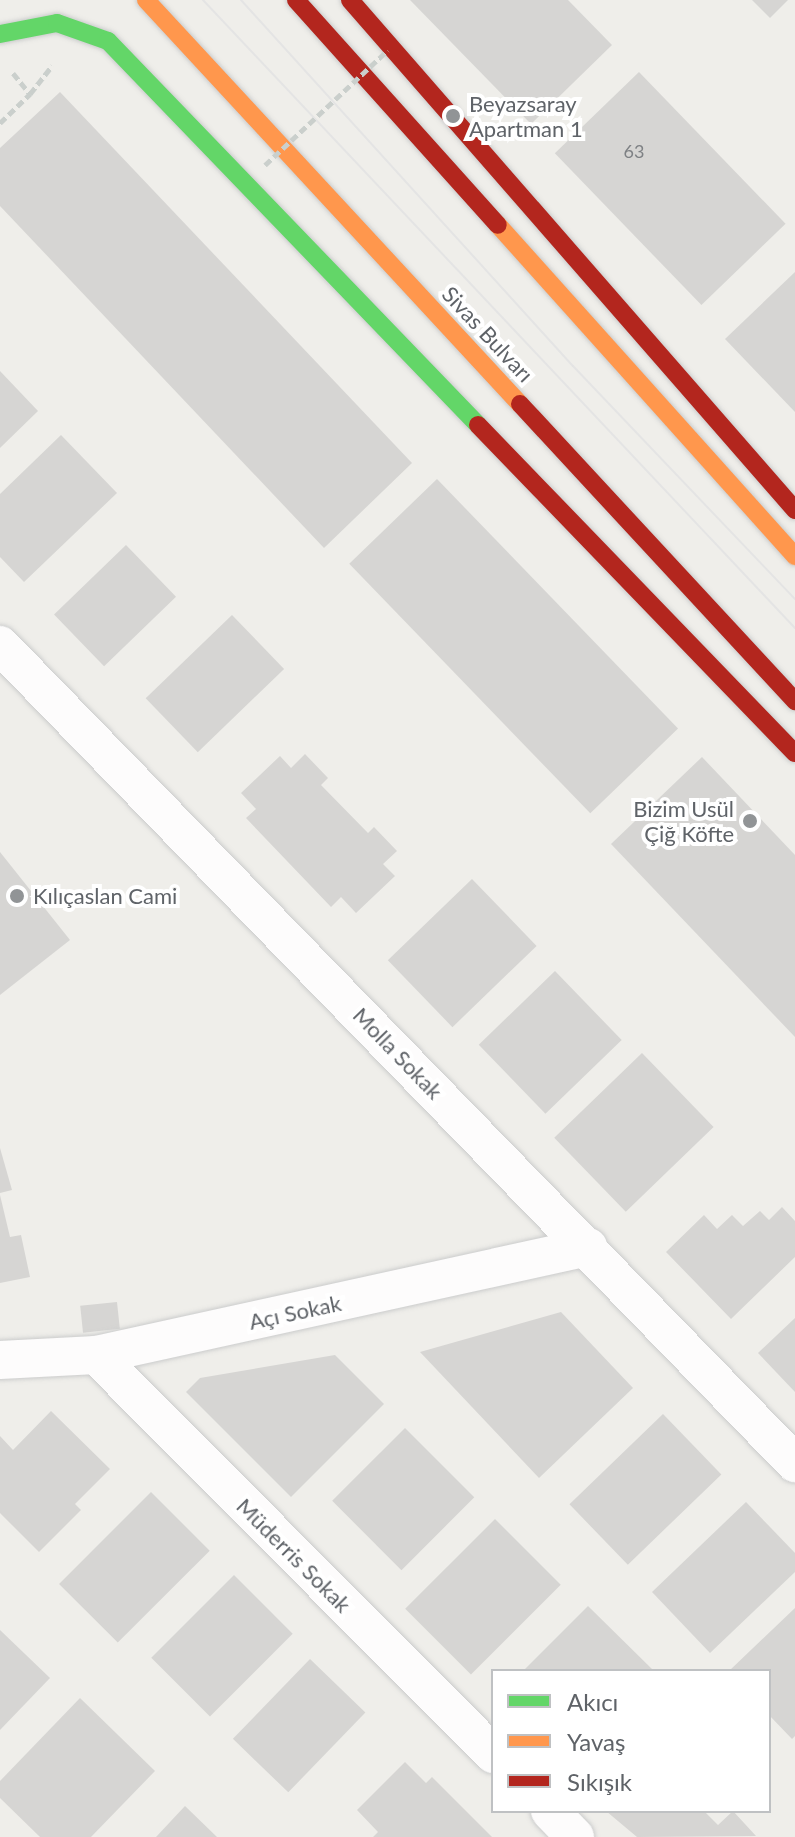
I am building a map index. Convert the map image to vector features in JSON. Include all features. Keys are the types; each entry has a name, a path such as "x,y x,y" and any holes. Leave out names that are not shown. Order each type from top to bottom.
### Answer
{"highway":[{"name":"Sivas Bulvarı","path":"146,0 795,701"},
{"path":"296,0 795,556"},
{"path":"350,0 795,510"},
{"path":"0,34 57,23 108,41 795,753"}],"street":[{"name":"Molla Sokak","path":"1,647 795,1463"},
{"name":"Açı Sokak","path":"0,1360 96,1355 588,1247"},
{"name":"Müderris Sokak","path":"96,1355 491,1752"},
{"path":"552,1813 575,1837"}],"path":[{"path":"265,165 388,50"},
{"path":"0,123 30,94"}],"building":[{"path":"410,0 568,0 612,45 531,124"},
{"path":"752,0 788,0 770,18"},
{"path":"639,72 786,224 701,305 555,153"},
{"path":"60,92 412,463 324,548 0,206 0,148"},
{"path":"795,272 795,412 725,339"},
{"path":"0,371 38,411 0,448"},
{"path":"61,435 117,493 24,582 0,557 0,494"},
{"path":"437,479 678,729 590,813 349,564"},
{"path":"126,545 176,597 104,666 54,614"},
{"path":"232,615 284,669 198,752 146,698"},
{"path":"305,754 328,778 321,785 368,833 374,827 397,851 383,864 395,876 356,913 341,897 331,907 246,818 256,809 241,793 280,756 291,768"},
{"path":"702,757 795,855 795,1037 611,844"},
{"name":"Kılıçaslan Cami","path":"0,852 70,940 0,995"},
{"path":"472,879 537,946 452,1027 388,960"},
{"path":"555,971 622,1040 545,1114 479,1045"},
{"path":"642,1053 714,1127 626,1212 554,1138"},
{"path":"0,1148 12,1190 0,1193"},
{"path":"0,1195 10,1237 21,1235 30,1277 0,1283"},
{"path":"782,1207 795,1221 795,1257 731,1319 666,1252 704,1215 717,1229 732,1215 743,1226 760,1211 769,1220"},
{"path":"117,1302 120,1329 83,1333 80,1306"},
{"path":"561,1312 633,1388 539,1478 420,1352"},
{"path":"795,1318 795,1392 758,1353"},
{"path":"335,1355 384,1404 291,1497 186,1392 200,1378"},
{"path":"51,1411 110,1469 75,1504 81,1510 39,1552 0,1513 0,1436 13,1450"},
{"path":"663,1414 721,1474 628,1565 569,1504"},
{"path":"405,1428 474,1497 401,1570 332,1501"},
{"path":"151,1492 210,1551 118,1643 59,1584"},
{"path":"746,1502 795,1553 795,1572 710,1653 652,1592"},
{"path":"495,1519 561,1585 471,1675 405,1609"},
{"path":"234,1575 293,1634 210,1716 151,1658"},
{"path":"588,1606 652,1669 525,1669"},
{"path":"795,1608 795,1736 792,1739 771,1717 771,1669 731,1669"},
{"path":"0,1630 50,1678 0,1730"},
{"path":"310,1659 365,1712 288,1792 233,1739"},
{"path":"80,1698 155,1771 91,1837 40,1837 0,1798 0,1781"},
{"path":"405,1762 426,1783 432,1777 492,1837 373,1837 378,1832 357,1810"},
{"path":"185,1806 217,1837 156,1837"},
{"path":"608,1813 706,1813 718,1825 735,1813 756,1836 637,1837"}],"tram line":[{"path":"203,0 795,628"},
{"path":"241,0 573,366 795,599"}],"traffic: fast":[{"path":"0,34 57,23 108,41 478,425"}],"traffic: slow":[{"path":"146,0 520,404"},
{"path":"498,225 795,556"}],"traffic: jam":[{"path":"296,0 498,225"},
{"path":"350,0 795,510"},
{"path":"520,404 795,701"},
{"path":"478,425 795,753"}],"place":[{"name":"Beyazsaray Apartman 1","path":"453,116"},
{"name":"Bizim Usül Çiğ Köfte","path":"750,821"},
{"name":"Kılıçaslan Cami","path":"17,896"}]}
